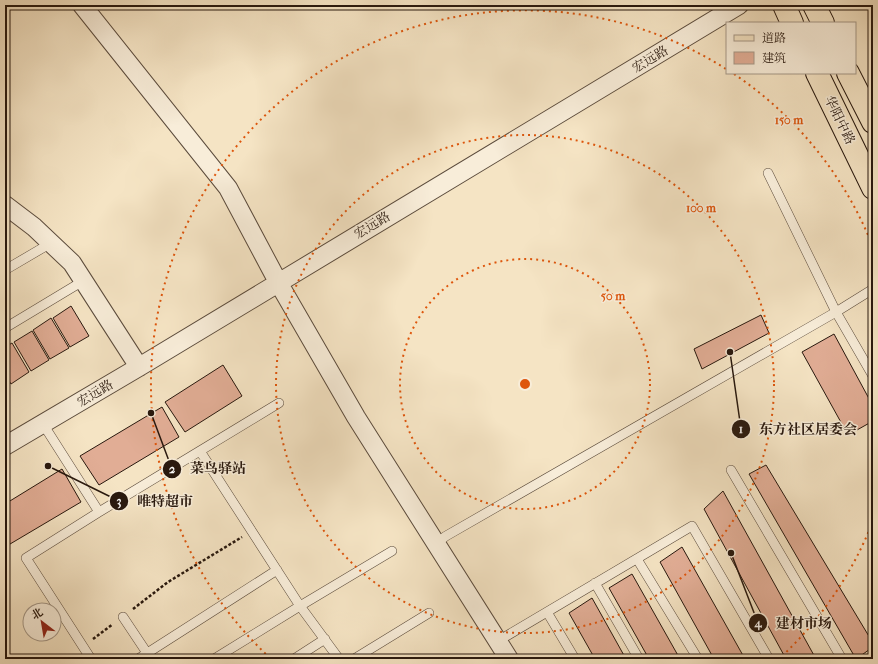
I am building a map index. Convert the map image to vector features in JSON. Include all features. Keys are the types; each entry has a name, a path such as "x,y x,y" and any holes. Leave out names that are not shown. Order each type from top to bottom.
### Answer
{"main road":[{"path":"784,5 792,22"},
{"path":"814,5 822,22"},
{"name":"华阳中路","path":"817,74 873,188"},
{"path":"849,74 873,122"}],"street":[{"path":"82,5 228,188 278,282 356,418 509,659"},
{"name":"宏远路","path":"5,446 739,5"},
{"path":"7,209 34,227 72,263 139,366"}],"lane":[{"path":"768,173 836,312 873,376"},
{"path":"5,270 51,243"},
{"path":"5,328 83,281"},
{"path":"435,544 446,536 836,312 873,289"},
{"path":"91,659 26,558 98,512 279,403"},
{"path":"42,424 98,512"},
{"path":"200,451 300,606 339,659"},
{"path":"731,470 842,659"},
{"path":"498,641 692,526 769,659"},
{"path":"214,659 392,552"},
{"path":"637,559 698,659"},
{"path":"138,659 149,656 277,570"},
{"path":"595,584 639,659"},
{"path":"547,612 575,659"},
{"path":"354,659 429,613"},
{"path":"124,617 149,656"},
{"path":"294,659 325,640"}],"path":[{"path":"82,646 124,617 168,582 252,531"}],"building":[{"path":"71,306 89,336 70,347 53,318"},
{"path":"761,315 769,333 702,369 694,349"},
{"path":"51,318 69,348 50,359 33,330"},
{"path":"32,331 49,360 31,371 14,342"},
{"path":"834,334 873,406 873,421 848,435 802,352"},
{"path":"12,343 29,372 11,384 5,374 5,347"},
{"path":"223,365 242,396 185,432 165,402"},
{"path":"162,407 179,437 99,485 80,456"},
{"path":"766,465 873,643 873,647 856,659 749,474"},
{"path":"62,469 81,502 5,547 5,504"},
{"path":"723,491 816,659 786,659 704,509"},
{"path":"682,547 745,659 714,659 660,562"},
{"path":"632,574 680,659 649,659 609,588"},
{"path":"592,598 626,659 595,659 569,613"}],"place":[{"name":"东方社区居委会","path":"730,352"},
{"name":"菜鸟驿站","path":"151,413"},
{"name":"唯特超市","path":"48,466"},
{"name":"建材市场","path":"731,553"}]}
